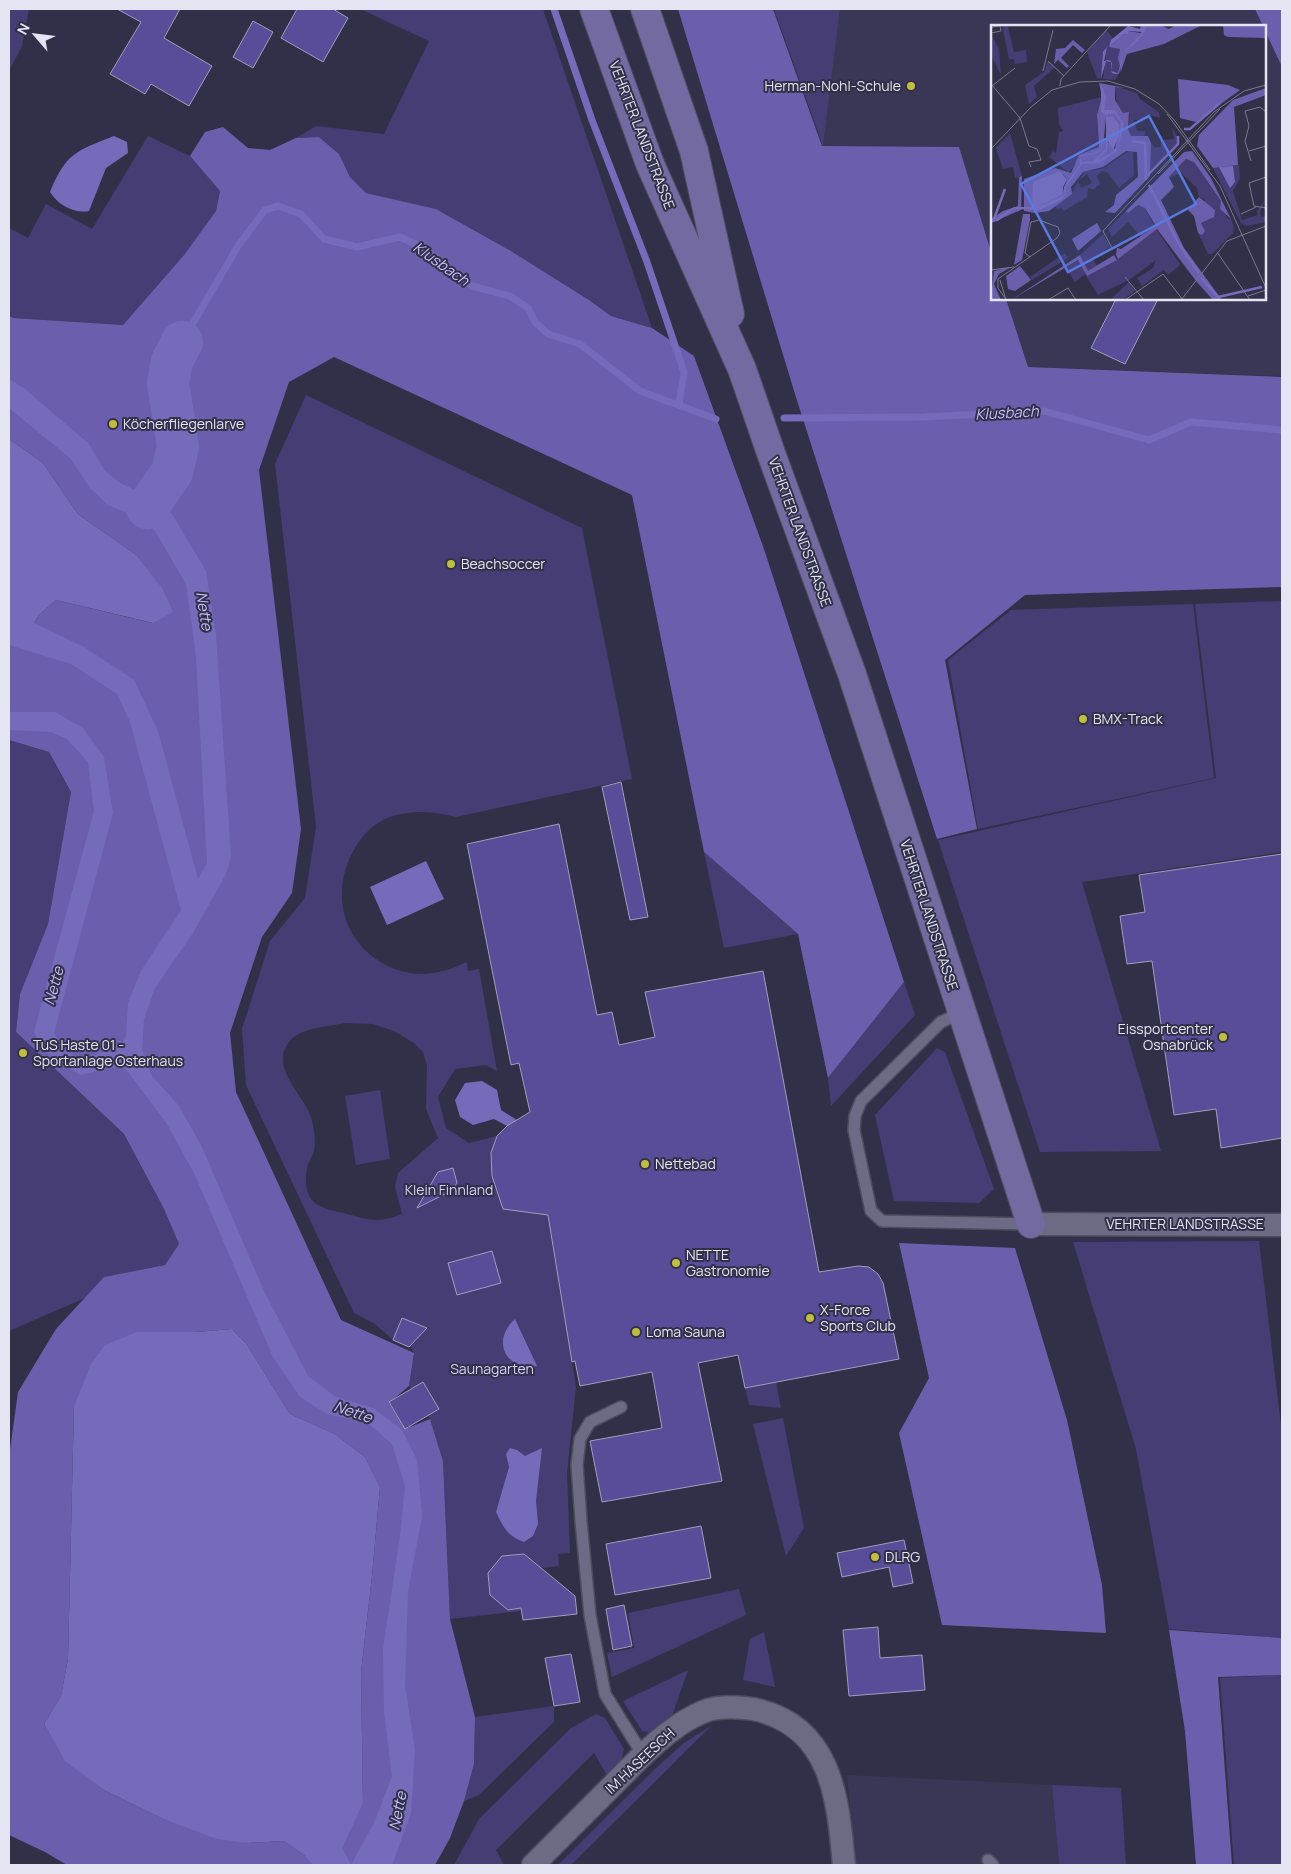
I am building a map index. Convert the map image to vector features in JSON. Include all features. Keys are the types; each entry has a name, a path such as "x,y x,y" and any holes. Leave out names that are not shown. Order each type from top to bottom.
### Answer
{"main road":[{"name":"VEHRTER LANDSTRASSE","path":"594,9 650,164 742,369 852,674 1031,1224"},
{"name":"VEHRTER LANDSTRASSE","path":"645,9 694,151 742,369"}],"street":[{"name":"VEHRTER LANDSTRASSE","path":"1031,1224 1282,1225"},
{"name":"IM HASEESCH","path":"533,1865 643,1755 675,1727 708,1710 742,1707 770,1713 800,1729 821,1756 834,1792 844,1865"}],"lane":[{"path":"961,1013 941,1022 861,1101 855,1116 854,1130 871,1211 882,1221 1031,1224"},
{"path":"621,1407 590,1422 580,1439 577,1465 580,1521 590,1616 605,1694 643,1755"}],"shaded area":[{"path":"678,9 773,9 822,146 959,147 991,252 991,300 1006,300 1028,367 1282,377 1282,587 1025,595 945,660 977,829 937,839 795,394"},
{"name":"Herman-Nohl-Schule","path":"840,9 1255,9 1263,25 991,25 991,252 958,147 822,146"},
{"path":"1255,9 1282,9 1282,67 1266,33 1266,25 1262,25"},
{"path":"1266,31 1282,67 1282,376 1027,367 1006,300 1266,300"},
{"path":"223,127 248,148 270,150 296,138 319,137 339,154 350,177 366,193 436,209 511,251 611,316 652,328 694,356 764,549 904,982 828,1078 798,934 704,852 632,495 334,357 289,382 259,470 301,829 292,893 262,937 230,1033 236,1092 341,1320 414,1353 409,1386 389,1403 405,1429 430,1419 443,1461 450,1619 475,1717 474,1764 464,1801 450,1838 435,1865 67,1865 9,1835 9,1457 18,1392 56,1329 104,1277 165,1265 179,1244 163,1207 124,1134 16,1032 20,994 48,924 71,792 49,752 9,740 9,645 19,647 39,615 56,600 152,623 135,554 78,514 43,463 9,439 9,316 13,318 123,325 184,255 216,211 220,191 190,156 205,132","holes":["232,1329 246,1343 290,1414 335,1434 365,1457 380,1487 361,1672 363,1803 305,1856 284,1841 248,1843 161,1818 104,1790 65,1760 44,1724 61,1696 68,1659 74,1407 196,1332"]},
{"path":"899,1243 1015,1248 1067,1420 1102,1585 1106,1633 942,1625 899,1433 929,1378"},
{"path":"1169,1630 1282,1638 1282,1675 1218,1677 1232,1865 1196,1865 1185,1731"},
{"path":"847,1775 1052,1785 1059,1865 856,1865"}],"green space":[{"path":"9,9 29,9 22,46 9,71"},
{"path":"360,9 543,9 652,328 611,316 511,251 436,209 366,193 350,177 339,154 319,137 296,138 316,126 384,134 429,41"},
{"path":"774,9 840,9 823,146"},
{"path":"148,136 190,156 220,191 216,211 184,255 123,325 12,318 9,316 9,228 28,238 46,204 92,229"},
{"path":"306,395 582,528 632,779 456,817 438,813 412,812 385,819 368,831 355,848 347,865 342,899 345,916 351,931 361,945 374,957 390,967 410,973 429,974 448,970 467,962 468,971 479,969 497,1071 486,1065 455,1069 438,1097 446,1128 469,1143 497,1136 491,1153 492,1176 546,1202 576,1387 567,1473 570,1553 558,1554 559,1566 541,1568 524,1554 502,1556 488,1573 490,1595 508,1610 521,1608 522,1611 450,1619 443,1461 430,1419 409,1386 414,1353 411,1347 393,1340 375,1324 354,1313 246,1085 242,1029 270,941 305,898 316,827 275,464","holes":["345,1023 373,1024 394,1031 414,1043 423,1052 427,1066 426,1109 438,1138 398,1173 395,1187 402,1214 379,1220 367,1219 327,1209 317,1204 309,1196 306,1174 315,1147 313,1125 307,1108 285,1071 283,1061 284,1051 289,1042 307,1030"]},
{"path":"1282,601 1282,852 1082,882 1161,1151 1040,1152 938,840 1216,778 1195,604"},
{"name":"BMX-Track","path":"1193,604 1214,778 978,829 948,660 1011,610"},
{"name":"TuS Haste 01 - Sportanlage Osterhaus","path":"9,740 49,752 71,792 48,924 20,994 16,1032 124,1134 163,1207 179,1244 165,1265 105,1277 85,1298 9,1331"},
{"path":"704,852 798,934 724,948"},
{"path":"904,982 915,1015 831,1106 828,1078"},
{"path":"937,1048 945,1052 994,1189 979,1203 894,1201 875,1115"},
{"path":"380,1090 390,1159 356,1165 345,1096"},
{"path":"1259,1241 1282,1434 1282,1638 1169,1629 1136,1449 1073,1242"},
{"path":"776,1382 781,1408 749,1405 745,1388"},
{"path":"783,1418 804,1528 786,1556 753,1424"},
{"path":"739,1589 746,1615 612,1677 607,1653 634,1648 628,1613"},
{"path":"764,1632 775,1687 743,1680 750,1639"},
{"path":"688,1670 671,1719 653,1733 642,1731 623,1701"},
{"path":"1282,1675 1282,1865 1234,1865 1220,1678"},
{"path":"554,1706 554,1722 479,1795 464,1801 474,1764 475,1717"},
{"path":"596,1714 605,1718 624,1749 620,1765 608,1777 594,1753 496,1850 504,1865 454,1865 479,1819 571,1728"},
{"path":"712,1725 571,1865 558,1865 656,1768 684,1743"},
{"path":"1052,1785 1121,1788 1126,1865 1059,1865"}],"water":[{"path":"114,136 127,142 128,153 106,168 89,211 72,210 57,201 50,192 67,161 81,150"},
{"name":"Nette","path":"9,379 25,389 89,444 105,471 120,483 158,501 172,514 206,571 216,635 231,857 226,874 193,933 155,988 144,1019 142,1049 152,1076 179,1106 201,1145 264,1291 308,1376 336,1397 373,1408 402,1430 417,1460 422,1516 408,1592 405,1686 415,1750 411,1813 392,1865 351,1865 374,1823 392,1777 384,1711 383,1649 400,1536 405,1486 392,1444 368,1423 327,1414 300,1397 273,1357 195,1175 167,1124 125,1068 115,1067 80,1075 44,1051 34,1032 94,811 88,762 67,739 51,732 9,730 9,712 55,712 83,728 104,757 113,813 54,1033 62,1047 82,1061 122,1043 126,1036 128,1003 141,971 181,910 130,722 117,694 71,664 9,645 9,439 43,463 78,514 135,554 162,588 173,612 153,623 56,600 39,615 34,623 84,647 134,680 158,731 198,879 207,863 196,656 186,584 155,531 144,520 108,505 90,488 71,459 9,408"},
{"path":"426,861 444,899 387,925 370,887"},
{"path":"482,1081 497,1090 501,1110 517,1120 507,1126 494,1119 473,1125 460,1117 455,1100 465,1083"},
{"path":"515,1319 537,1366 517,1364 505,1352 504,1336 508,1327"},
{"path":"232,1329 246,1343 290,1414 335,1434 365,1457 380,1487 361,1672 363,1803 342,1848 351,1865 313,1865 305,1856 284,1841 248,1843 217,1839 161,1818 104,1790 65,1761 44,1724 61,1696 68,1659 74,1407 91,1364 105,1345 137,1332 196,1332"},
{"path":"510,1448 517,1450 525,1456 542,1448 536,1501 538,1524 533,1536 524,1542 518,1540 507,1531 496,1512 509,1467 506,1454"}],"building":[{"path":"117,9 180,9 164,38 212,66 189,106 151,84 145,94 110,74 141,22"},
{"path":"297,9 333,9 348,18 323,62 281,38"},
{"path":"253,21 273,32 253,68 233,57"},
{"path":"1115,300 1157,300 1125,364 1091,348"},
{"path":"621,782 648,917 630,920 602,787"},
{"name":"Nettebad","path":"559,824 597,1015 612,1012 619,1045 655,1037 645,992 763,971 819,1272 858,1266 869,1267 878,1274 883,1283 899,1359 745,1388 738,1355 698,1363 722,1481 602,1502 590,1441 662,1428 652,1372 580,1386 575,1361 572,1362 548,1215 503,1209 492,1176 491,1153 497,1136 507,1126 530,1112 519,1063 511,1065 467,844"},
{"name":"Eissportcenter Osnabrück","path":"1282,854 1282,1138 1221,1148 1216,1109 1174,1115 1152,961 1127,964 1120,916 1145,912 1139,875"},
{"path":"453,1168 457,1183 451,1191 417,1208 438,1172"},
{"path":"492,1251 501,1283 457,1295 448,1263"},
{"path":"402,1318 427,1328 409,1347 393,1340"},
{"path":"423,1382 439,1409 405,1429 389,1402"},
{"path":"701,1526 711,1578 615,1595 606,1544"},
{"path":"904,1540 913,1583 893,1587 889,1567 842,1577 837,1553"},
{"path":"524,1554 575,1596 577,1614 523,1620 521,1608 508,1610 490,1595 488,1573 502,1556"},
{"path":"624,1605 632,1646 613,1650 606,1609"},
{"path":"878,1627 880,1658 922,1655 925,1690 849,1696 843,1630"},
{"path":"571,1654 580,1702 554,1706 545,1658"}],"waterway":[{"path":"554,9 592,120 647,262 684,372 679,405"},
{"name":"Klusbach","path":"182,342 238,246 265,210 278,206 301,214 324,239 357,247 400,237 423,248 472,286 510,296 528,308 535,322 548,334 580,344 640,391 716,419"},
{"name":"Klusbach","path":"147,508 172,472 178,447 168,383 172,361 182,342"},
{"name":"Klusbach","path":"784,418 923,417 1044,411 1149,440 1191,422 1282,430"}],"place":[{"name":"Herman-Nohl-Schule","path":"911,86"},
{"name":"Köcherfliegenlarve","path":"113,424"},
{"name":"Beachsoccer","path":"451,564"},
{"name":"BMX-Track","path":"1083,719"},
{"name":"Eissportcenter Osnabrück","path":"1223,1037"},
{"name":"TuS Haste 01 - Sportanlage Osterhaus","path":"23,1053"},
{"name":"Nettebad","path":"645,1164"},
{"name":"NETTE Gastronomie","path":"676,1263"},
{"name":"X-Force Sports Club","path":"810,1318"},
{"name":"Loma Sauna","path":"636,1332"},
{"name":"DLRG","path":"875,1557"}],"park label":[{"name":"Klein Finnland","path":"449,1190"},
{"name":"Saunagarten","path":"492,1369"}]}
